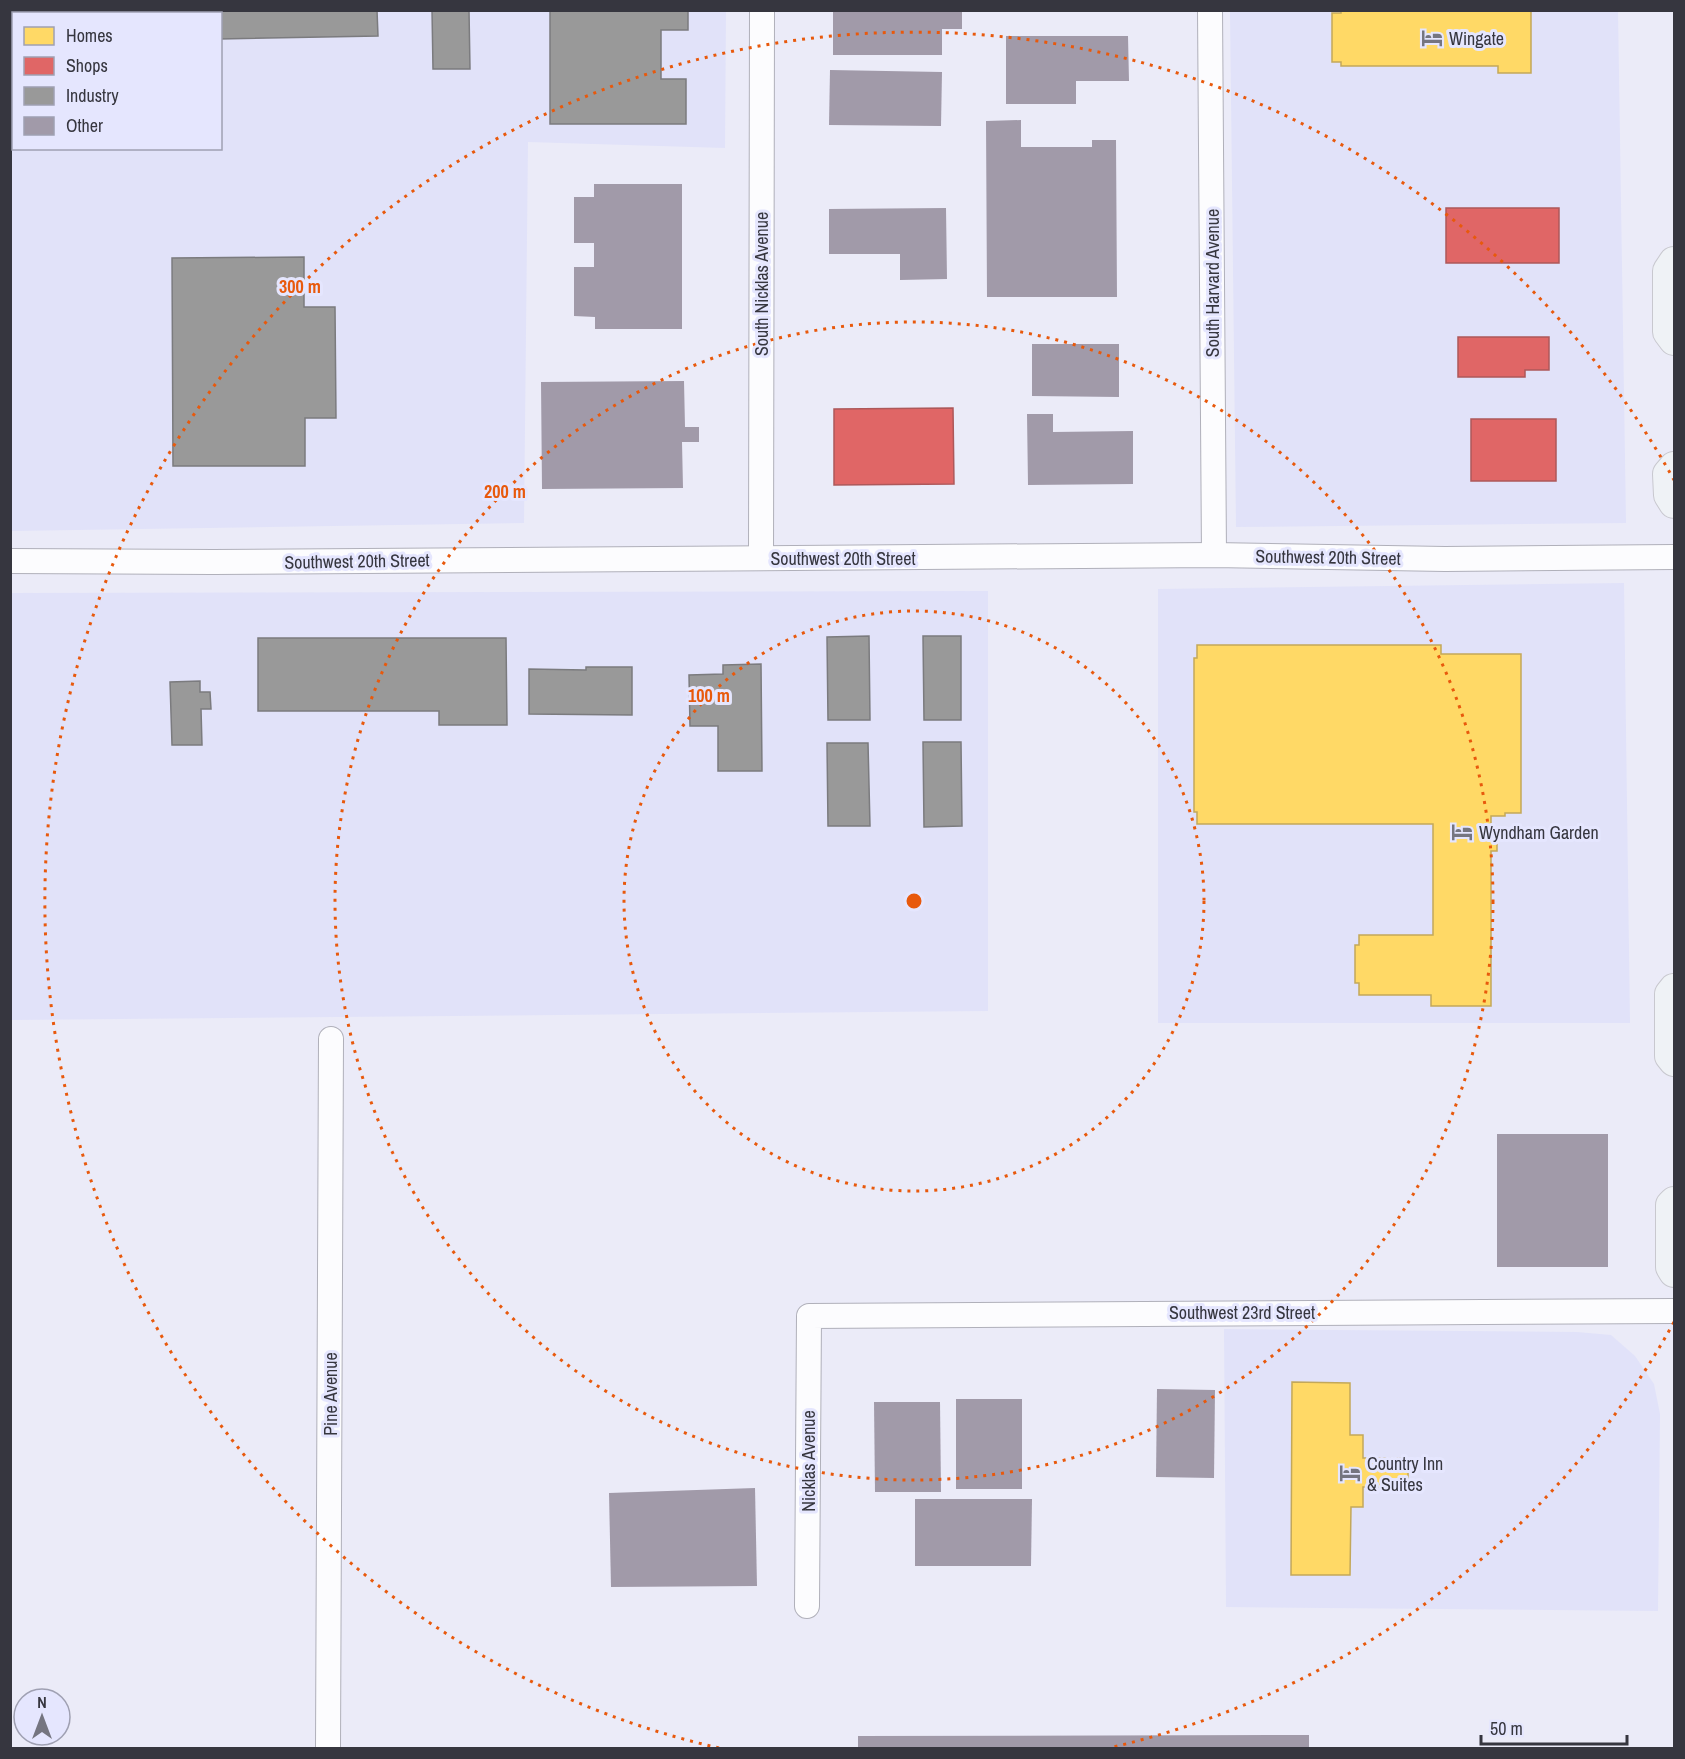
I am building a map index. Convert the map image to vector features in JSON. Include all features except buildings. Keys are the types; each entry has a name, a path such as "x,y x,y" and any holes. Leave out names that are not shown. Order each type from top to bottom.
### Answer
{"main road":[{"path":"1674,262 1668,271 1668,332 1674,340"},
{"path":"1674,467 1668,474 1669,495 1674,503"},
{"path":"1674,989 1670,994 1670,1056 1674,1061"},
{"path":"1674,1202 1671,1205 1671,1267 1674,1272"}],"street":[{"name":"South Nicklas Avenue","path":"761,558 762,10"},
{"name":"South Harvard Avenue","path":"1210,10 1214,555"},
{"name":"Southwest 20th Street","path":"10,561 213,562 1214,555 1445,559 1674,556"},
{"name":"Pine Avenue","path":"328,1749 331,1039"},
{"name":"Southwest 23rd Street","path":"809,1316 1674,1311"},
{"name":"Nicklas Avenue","path":"807,1606 809,1316"}],"shaded area":[{"path":"726,11 725,148 528,142 524,523 11,531 10,91 12,91 12,150 222,150 222,12 65,12"},
{"path":"1230,11 1618,11 1626,523 1236,527"},
{"path":"1624,583 1630,1023 1158,1023 1158,589"},
{"path":"988,591 988,1011 11,1020 10,593"},
{"path":"1224,1329 1577,1332 1611,1335 1635,1356 1654,1384 1660,1414 1658,1611 1226,1607"}],"place":[{"name":"Wingate","path":"1432,38"},
{"name":"Wyndham Garden","path":"1462,832"},
{"name":"Country Inn & Suites","path":"1350,1473"}]}
